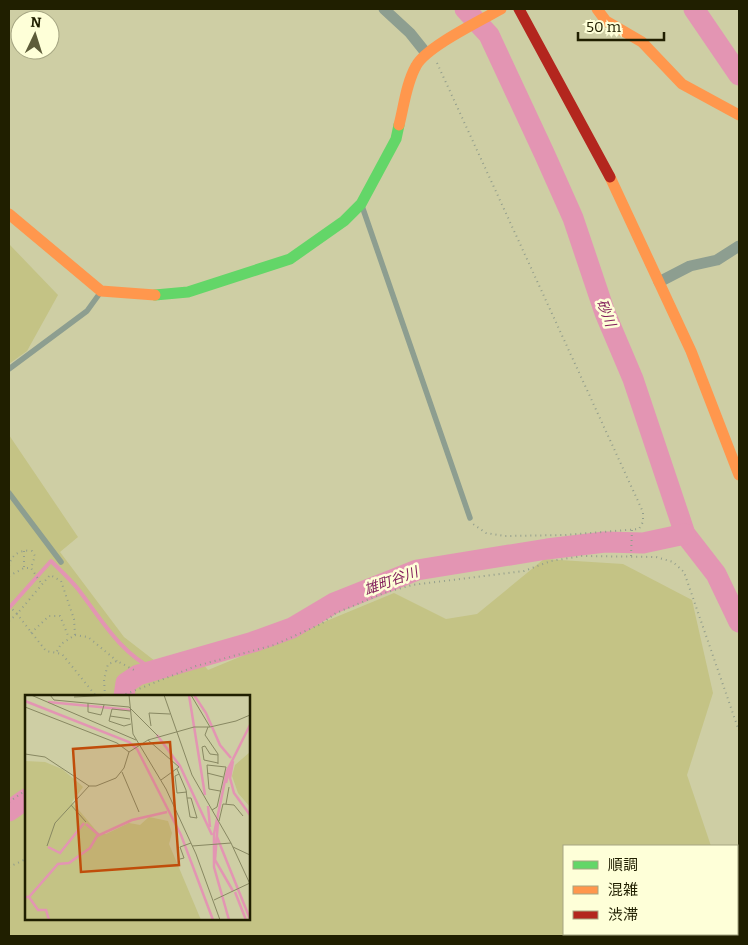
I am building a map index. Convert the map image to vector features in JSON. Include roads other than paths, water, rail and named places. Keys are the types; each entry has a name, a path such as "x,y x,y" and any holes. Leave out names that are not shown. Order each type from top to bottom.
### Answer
{"street":[{"path":"384,9 431,50"},
{"path":"9,214 101,291 155,295 188,292 290,259 317,242 344,221 361,204 396,139 410,80 416,65 431,50 500,9"},
{"path":"519,9 604,160 691,351 739,475"},
{"path":"597,9 606,21 642,42 682,84 739,115"},
{"path":"659,282 690,266 716,260 739,246"}],"lane":[{"path":"361,204 470,518"},
{"path":"9,370 87,311 101,291"},
{"path":"9,493 60,562"}],"waterway":[{"name":"砂川","path":"465,9 489,35 573,218 605,313 633,379 685,534 716,574 739,622"},
{"path":"694,9 739,75"},
{"name":"雄町谷川","path":"124,695 126,683 138,675 253,642 292,628 334,603 417,570 547,549 605,542 643,543 685,534"},
{"path":"9,608 51,561 75,585 121,645 155,670"},
{"name":"雄町谷川","path":"9,811 25,800"}]}
